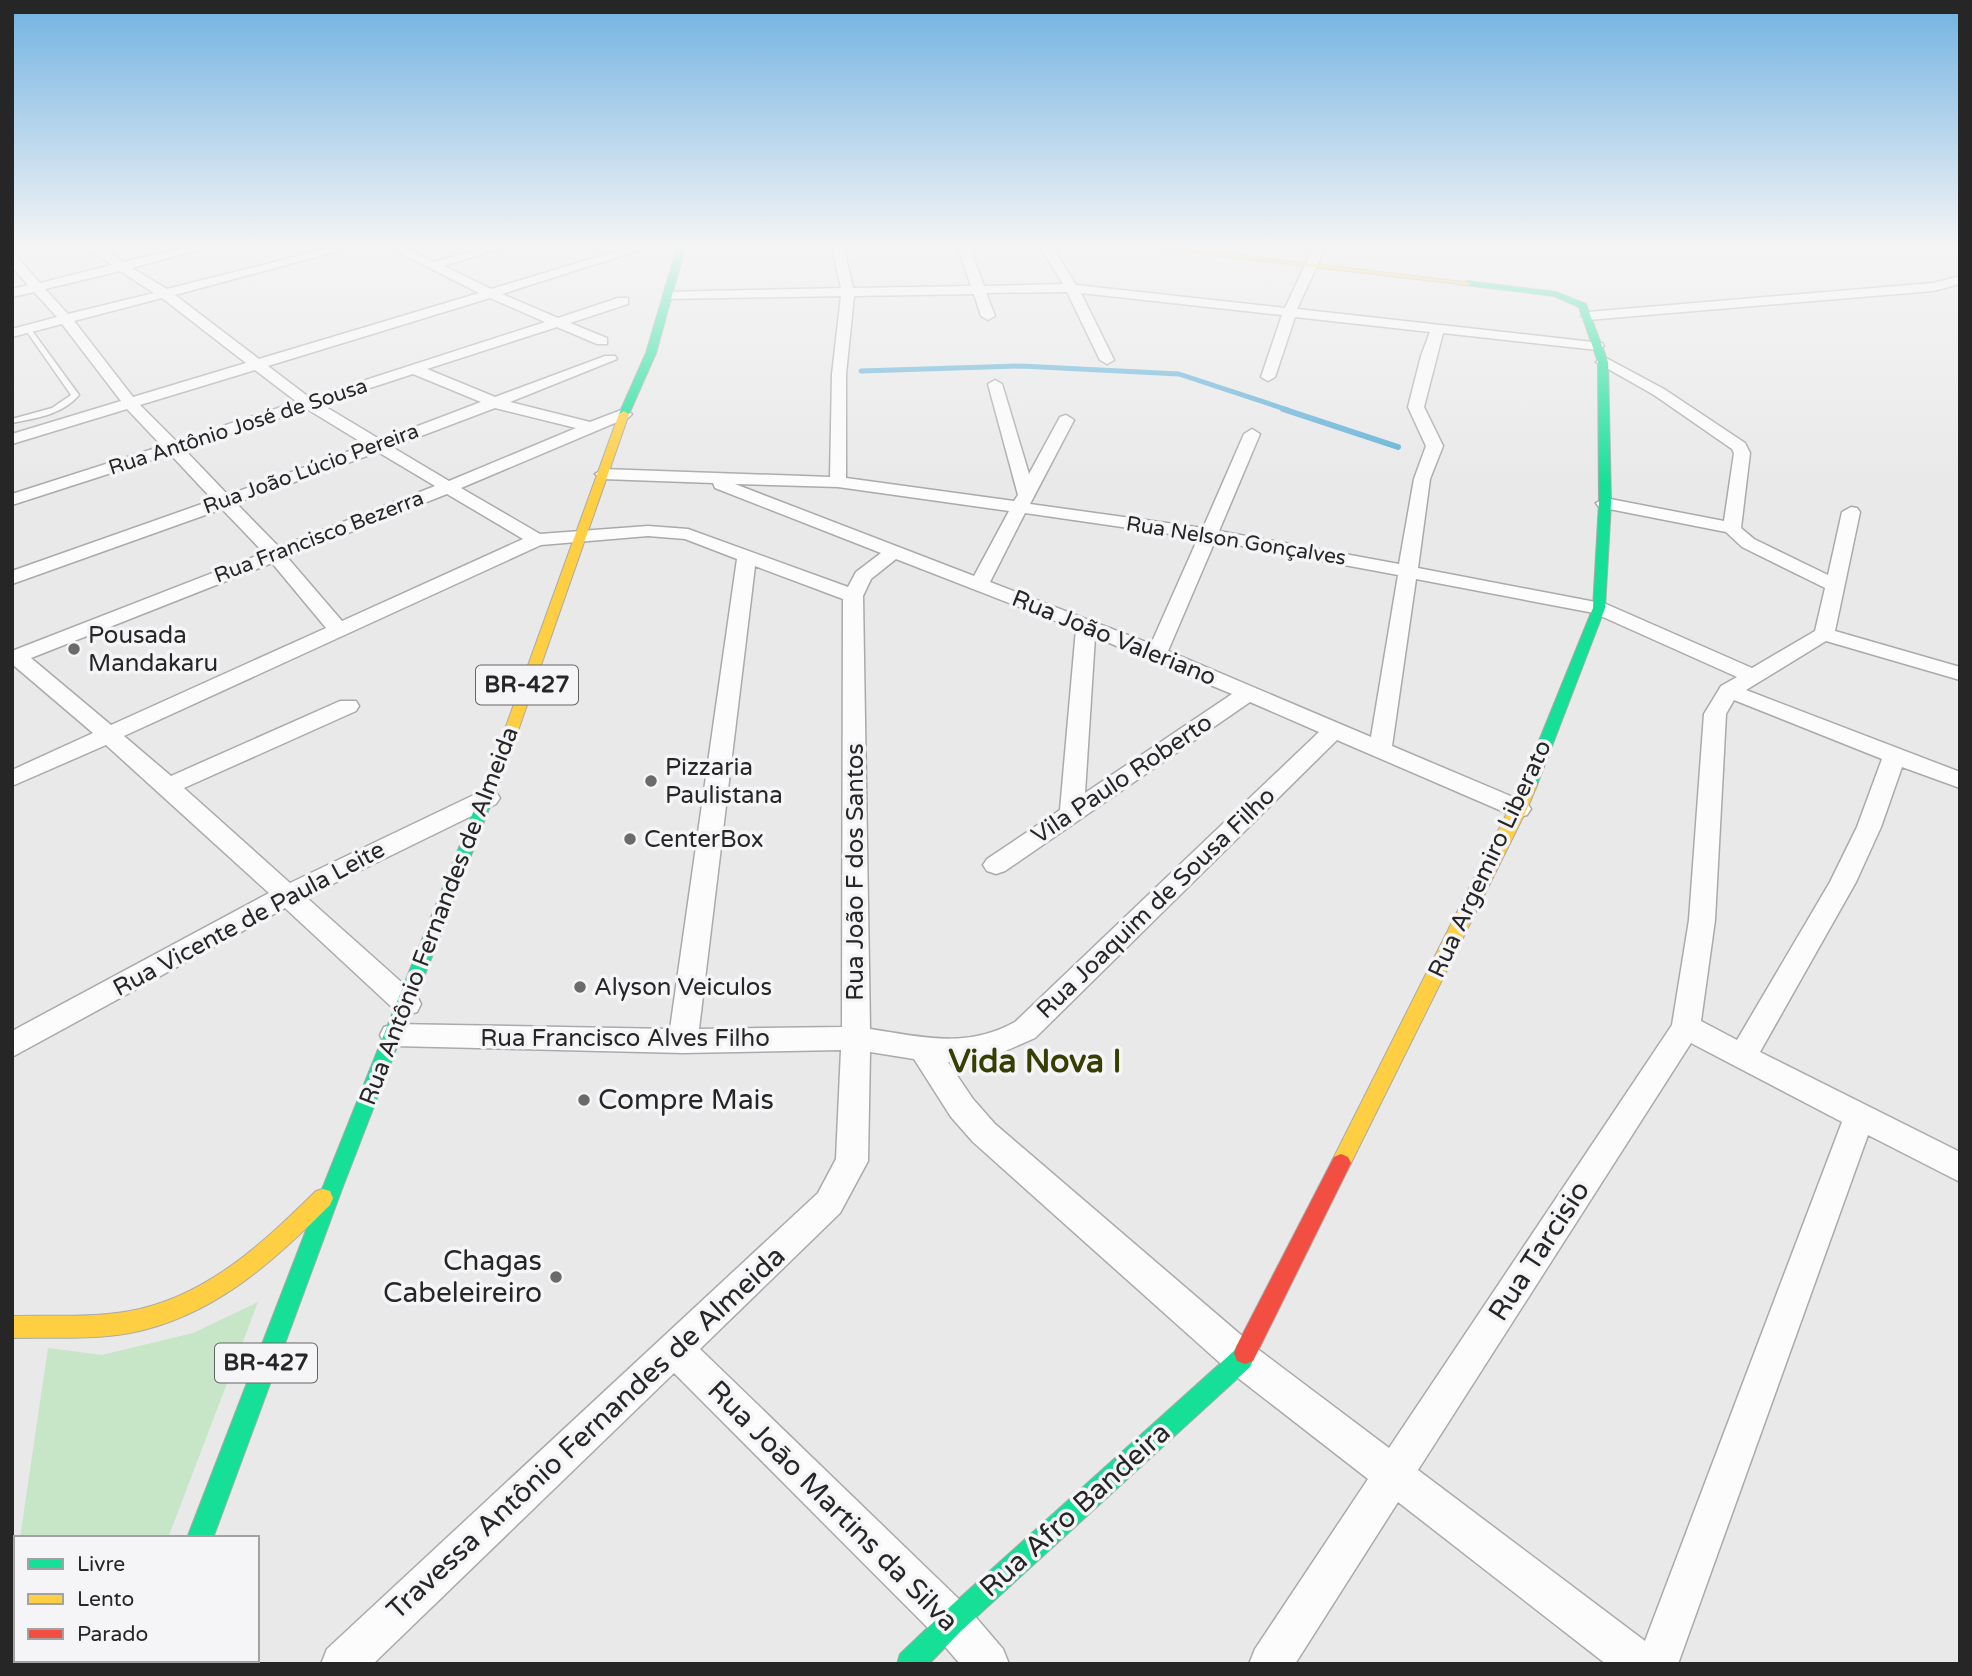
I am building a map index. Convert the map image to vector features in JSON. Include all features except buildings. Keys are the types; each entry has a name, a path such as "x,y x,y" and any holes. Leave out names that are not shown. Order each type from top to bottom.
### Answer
{"main road":[{"name":"Rua Antônio Fernandes de Almeida","path":"201,1536 332,1189 488,797 579,536 659,326"},
{"name":"Rua Argemiro Liberato","path":"1242,1359 1519,809 1599,608 1605,503 1600,354 1591,326"},
{"path":"12,1327 132,1322 162,1315 197,1301 249,1268 332,1189"},
{"name":"Rua Afro Bandeira","path":"910,1664 952,1622 1242,1359"}],"street":[{"path":"12,333 40,326"},
{"path":"71,326 130,403 275,554 339,631"},
{"path":"209,326 309,404 382,445 446,488 537,540"},
{"path":"12,439 382,326"},
{"name":"Rua Antônio José de Sousa","path":"12,500 543,326"},
{"path":"566,326 602,341"},
{"path":"838,482 839,374 844,326"},
{"path":"1091,326 1107,360"},
{"path":"1268,377 1285,326"},
{"path":"1405,326 1600,354 1740,446 1742,453 1732,528"},
{"path":"1380,749 1422,479 1434,454 1433,436 1416,407 1427,356 1438,330"},
{"name":"Rua João Lúcio Pereira","path":"12,578 382,445 610,359"},
{"path":"414,369 495,403 593,428"},
{"path":"995,384 1022,501"},
{"name":"Rua Francisco Bezerra","path":"14,657 446,488 624,414"},
{"path":"979,584 1066,420"},
{"path":"1157,654 1252,434"},
{"name":"Rua Nelson Gonçalves","path":"603,474 838,482 1022,501 1407,570 1599,608 1752,676"},
{"name":"Rua João Valeriano","path":"704,477 1086,625 1519,809"},
{"path":"1605,503 1732,528 1748,543 1834,585"},
{"path":"1824,634 1851,512"},
{"path":"12,779 537,540 648,531 688,534 853,596 863,576 893,552"},
{"path":"683,1041 747,555"},
{"name":"Rua João F dos Santos","path":"830,1203 852,1161 856,1038 853,596"},
{"path":"1072,811 1086,625"},
{"path":"1960,674 1824,634 1729,691 1714,714 1702,920 1686,1027 1960,1168"},
{"path":"14,657 168,786 407,1004"},
{"path":"1729,691 1960,781"},
{"name":"Vila Paulo Roberto","path":"996,865 1248,693"},
{"path":"168,786 348,706"},
{"name":"Rua Joaquim de Sousa Filho","path":"856,1038 923,1049 978,1052 1002,1044 1026,1030 1334,730"},
{"path":"1743,1056 1843,882 1869,827 1895,756"},
{"name":"Rua Vicente de Paula Leite","path":"12,1045 289,894 488,797"},
{"name":"Rua Tarcisio","path":"1270,1664 1686,1027"},
{"name":"Rua Francisco Alves Filho","path":"394,1035 683,1041 856,1038"},
{"path":"923,1049 962,1108 984,1133 1242,1359 1640,1664"},
{"path":"1657,1664 1860,1115"},
{"name":"Travessa Antônio Fernandes de Almeida","path":"342,1664 830,1203"},
{"name":"Rua Joāo Martins da Silva","path":"675,1349 952,1622 988,1664"}],"lane":[{"path":"12,421 56,408 75,395 28,329"}],"green space":[{"path":"258,1302 169,1536 20,1536 48,1348 102,1355 193,1333"},
{"path":"14,1581 14,1662 120,1662 119,1664 12,1664"}],"waterway":[{"path":"861,371 1021,366 1179,374 1288,410"},
{"path":"1283,409 1398,447"}],"traffic: fast":[{"path":"624,414 651,353 659,326"},
{"path":"1529,785 1599,608 1605,503 1603,362 1590,326"},
{"path":"201,1536 332,1189 499,765"},
{"path":"910,1664 952,1622 1242,1359 1245,1353"}],"traffic: slow":[{"path":"499,765 624,414"},
{"path":"1341,1163 1529,785"},
{"path":"12,1327 115,1324 158,1315 185,1305 211,1292 259,1258 323,1198"}],"traffic: jam":[{"path":"1245,1353 1341,1163"}],"place":[{"name":"Pousada Mandakaru","path":"74,649"},
{"name":"Pizzaria Paulistana","path":"651,781"},
{"name":"CenterBox","path":"630,839"},
{"name":"Alyson Veiculos","path":"580,987"},
{"name":"Compre Mais","path":"584,1100"},
{"name":"Chagas Cabeleireiro","path":"556,1277"}],"district":[{"name":"Vida Nova I","path":"1035,1062"}]}
